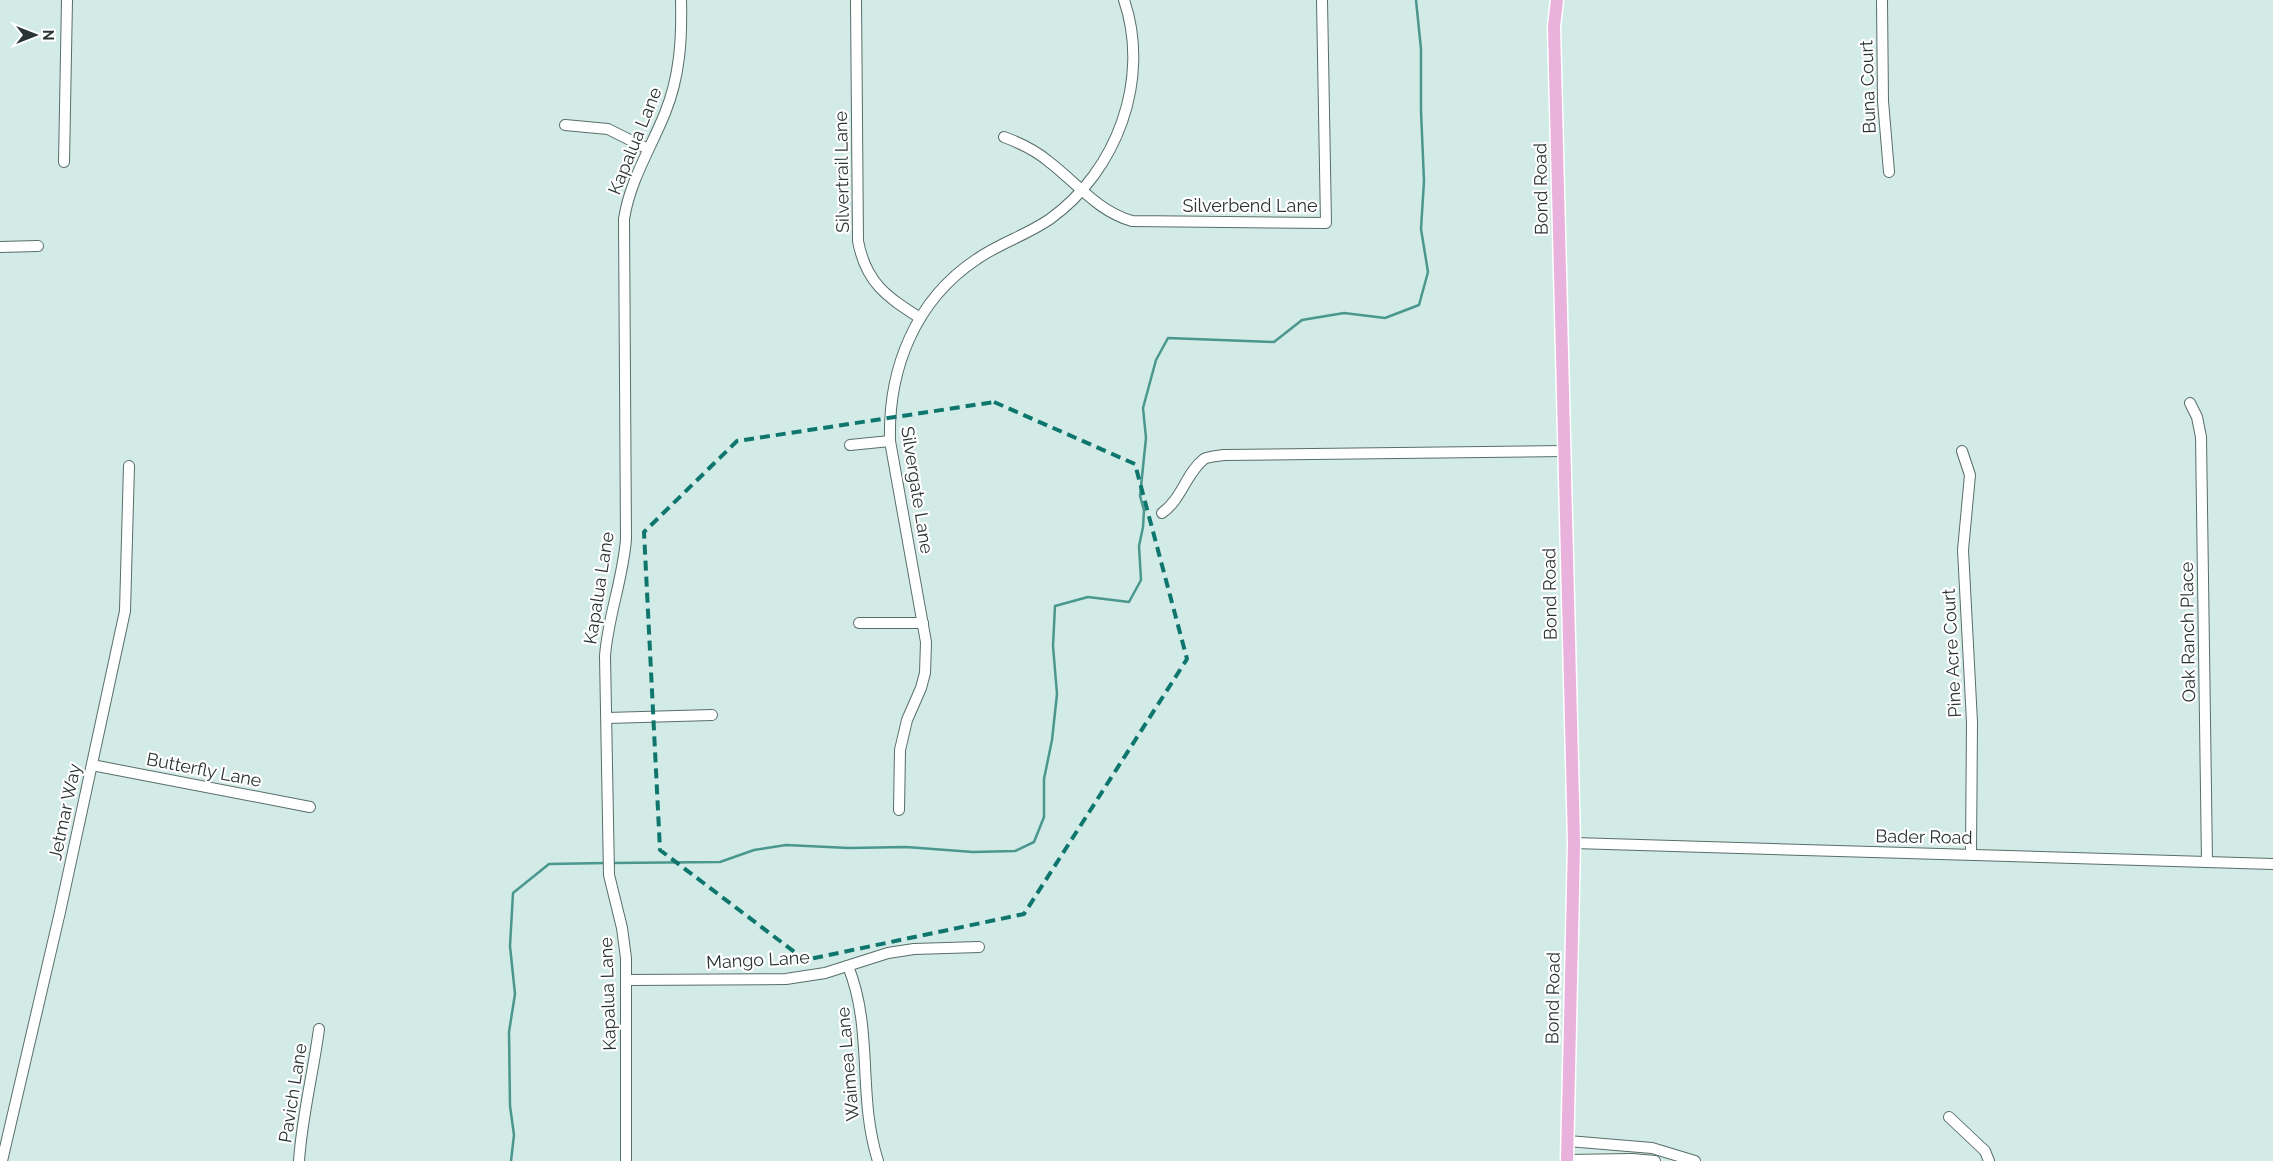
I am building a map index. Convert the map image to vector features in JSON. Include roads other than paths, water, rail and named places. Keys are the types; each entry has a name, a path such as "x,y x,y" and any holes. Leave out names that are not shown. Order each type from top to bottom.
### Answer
{"main road":[{"name":"Bond Road","path":"1550,0 1554,27 1574,843 1567,1160"},
{"name":"Bond Road","path":"1554,27 1557,0"}],"street":[{"path":"64,162 67,0"},
{"name":"Kapalua Lane","path":"626,1161 626,980 624,943 609,875 605,656 607,634 620,584 626,540 624,219 632,183 665,113 677,74 682,35 681,0"},
{"name":"Silvertrail Lane","path":"856,0 858,241 866,269 882,292 920,318"},
{"name":"Silvergate Lane","path":"899,810 899,763 903,734 925,673 926,642 890,441 889,419 895,375 908,339 938,292 964,269 998,246 1033,230 1050,218 1082,190 1102,163 1112,145 1126,110 1132,69 1132,44 1124,0"},
{"name":"Silverbend Lane","path":"1082,190 1108,212 1121,218 1143,222 1326,223 1322,0"},
{"name":"Buna Court","path":"1882,0 1883,101 1889,172"},
{"path":"565,125 608,129 648,149"},
{"path":"1004,137 1032,149 1048,160 1082,190"},
{"path":"0,247 38,246"},
{"name":"Oak Ranch Place","path":"2190,403 2197,417 2201,437 2208,862"},
{"path":"850,445 890,441"},
{"path":"1162,512 1171,506 1197,466 1206,458 1224,455 1564,451"},
{"name":"Pine Acre Court","path":"1962,451 1970,474 1963,550 1972,722 1971,854"},
{"name":"Jetmar Way","path":"2,1161 125,611 129,466"},
{"path":"859,623 923,623"},
{"path":"607,718 712,715"},
{"name":"Butterfly Lane","path":"92,765 310,807"},
{"name":"Bader Road","path":"1574,843 2273,864"},
{"name":"Mango Lane","path":"626,980 786,979 825,973 888,953 914,949 979,947"},
{"name":"Waimea Lane","path":"848,966 862,1012 867,1116 878,1161"},
{"name":"Pavich Lane","path":"299,1161 301,1126 314,1067 319,1029"},
{"path":"1949,1117 1985,1151 1990,1161"},
{"path":"1568,1141 1652,1148 1696,1161"},
{"path":"1567,1160 1632,1159 1654,1161"}],"waterway":[{"path":"611,863 720,862 754,850 786,845 849,848 906,847 973,852 1015,851 1034,842 1044,817 1044,779 1052,740 1057,694 1053,646 1055,606 1088,597 1129,602 1141,580 1139,546 1144,510 1140,496 1146,438 1143,408 1156,360 1168,338 1274,342 1302,320 1344,313 1385,318 1419,305 1428,272 1421,229 1424,181 1421,49 1416,0"},
{"path":"511,1161 514,1135 510,1106 509,1032 515,994 510,946 513,893 549,864 606,863"}]}
